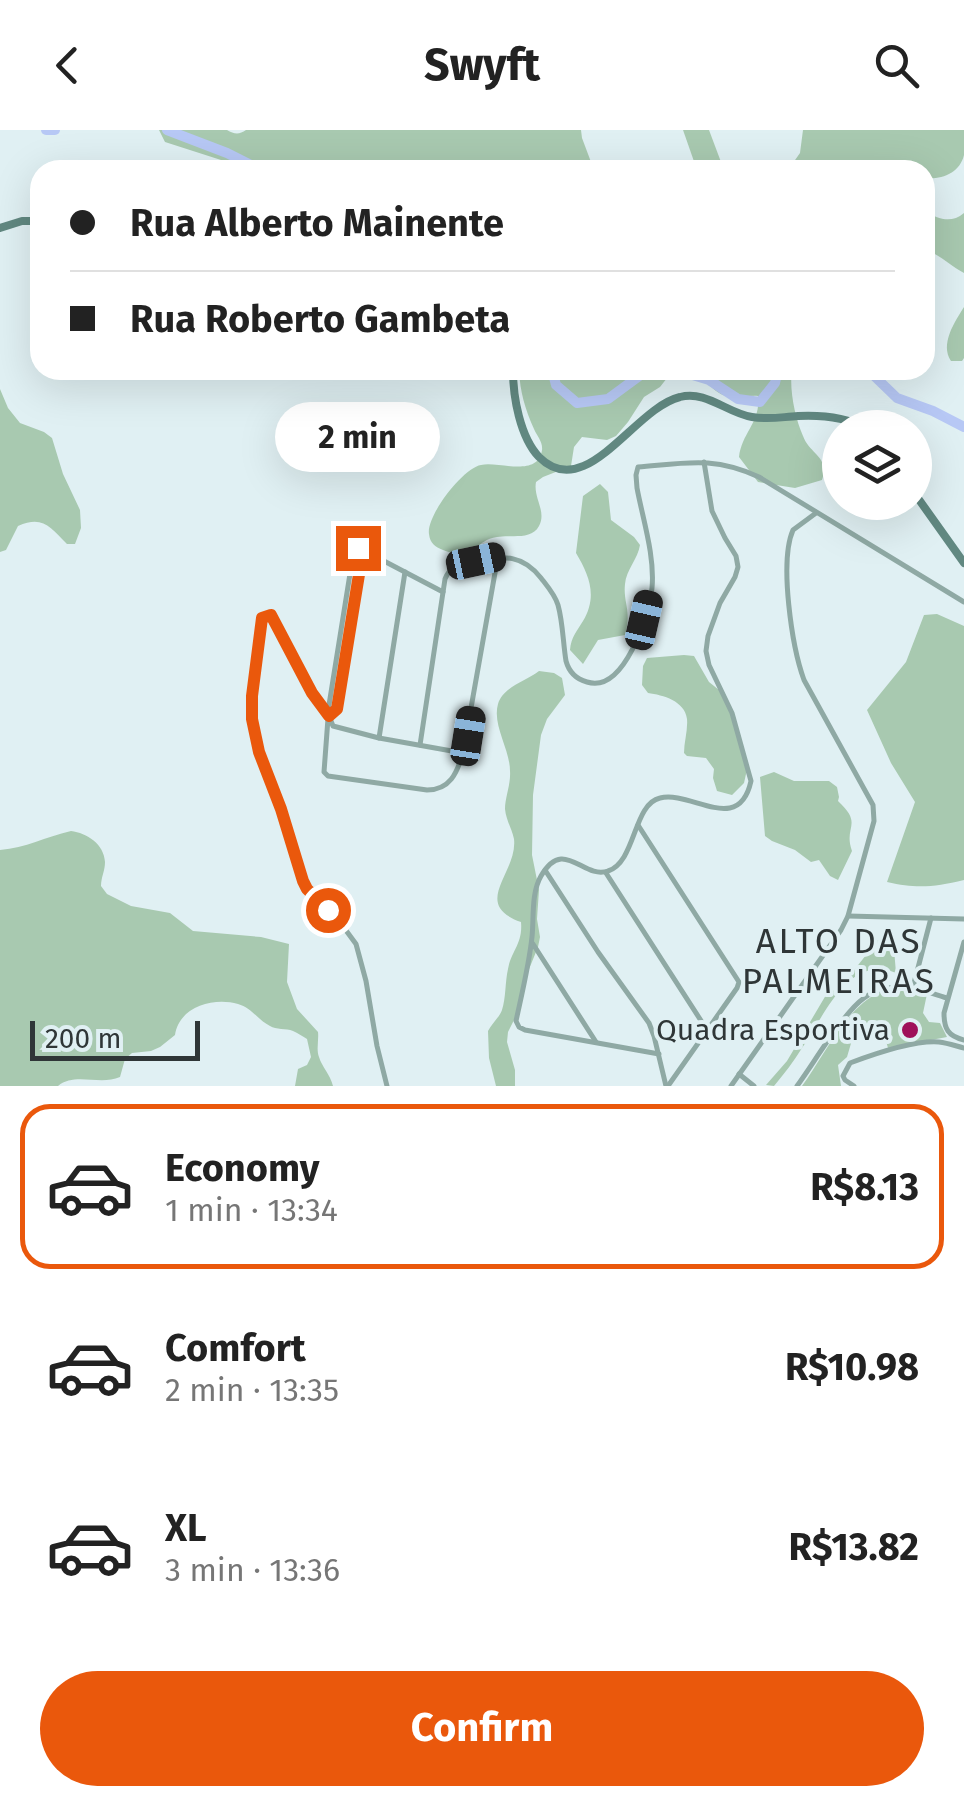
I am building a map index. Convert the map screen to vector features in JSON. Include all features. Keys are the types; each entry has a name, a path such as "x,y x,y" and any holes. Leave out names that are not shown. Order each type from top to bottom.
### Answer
{"street":[{"path":"0,228 30,221"},
{"path":"514,380 516,408 529,442 548,465 562,471 594,462 646,415 684,396 694,394 749,417 822,418"},
{"path":"659,1054 525,1030 516,1021 532,941 536,890 545,870 564,858 594,872 606,872 625,855 648,804 656,798 732,807 743,802 752,781 732,713 706,651 714,620 738,567 712,510 704,462"},
{"path":"420,745 443,592 448,571 455,566 498,556 527,563 557,604 568,669 584,681 599,683 624,663 644,620 651,592 652,575 637,488 638,466 719,462 748,472 964,600"},
{"path":"731,1086 830,948 848,916 874,821 873,805 798,664 786,563 794,530 816,513"},
{"path":"932,520 963,559"},
{"path":"443,592 363,550 337,709 329,716 324,772 328,776 437,790 452,781 464,753 498,556"},
{"path":"379,738 405,572"},
{"path":"387,1086 356,944 307,889 259,752 252,696 262,618 271,615 275,619 333,726 464,753"},
{"path":"638,824 739,982 667,1086"},
{"path":"545,870 648,1023 667,1086"},
{"path":"606,872 708,1030"},
{"path":"848,916 964,919"},
{"path":"913,987 930,918"},
{"path":"532,941 596,1042"},
{"path":"964,942 947,998 944,1026 964,1044"},
{"path":"797,1086 865,997 882,989 913,987 947,998"},
{"path":"854,1086 843,1076 850,1063 862,1058 926,1042 964,1044"},
{"path":"739,1074 754,1086"}],"green space":[{"path":"159,130 581,130 590,160 221,160 165,142"},
{"path":"683,130 709,130 720,160 694,160"},
{"path":"803,130 964,130 962,161 954,171 935,177 935,160 795,160"},
{"path":"964,213 964,273 935,254 935,216 954,218"},
{"path":"964,307 964,358 951,361 948,341"},
{"path":"520,380 666,380 644,397 616,436 607,440 582,437 574,447 571,466 536,482 541,520 535,531 488,540 470,554 440,549 430,540 430,526 439,505 456,483 481,465 526,466 539,459 542,444"},
{"path":"704,380 792,380 797,421 806,442 821,461 822,480 795,488 758,482 739,457 757,413 758,396 723,395"},
{"path":"0,389 20,423 52,438 80,510 81,528 75,544 67,544 45,524 34,522 18,526 6,550 0,552"},
{"path":"600,484 608,492 611,520 640,545 626,579 625,635 598,640 583,664 570,650 588,612 591,594 576,553 583,496"},
{"path":"937,614 964,626 964,880 907,886 887,882 915,802 891,763 867,710 906,662 924,615"},
{"path":"694,656 709,682 719,690 748,765 744,783 732,795 717,791 714,769 706,758 684,753 687,719 678,703 648,693 642,685 647,658"},
{"path":"539,671 562,678 565,695 547,719 541,735 533,795 532,855 539,890 540,937 525,979 520,1008 508,1032 515,1086 496,1086 488,1031 502,1010 508,969 521,930 521,922 506,915 497,897 510,864 514,839 505,809 509,763 497,712 505,693"},
{"path":"774,772 794,781 829,781 837,787 838,801 850,815 852,851 838,880 830,876 819,860 811,862 765,836 760,777"},
{"path":"71,831 89,837 102,850 105,862 101,886 107,894 131,906 170,913 193,931 261,937 289,944 287,982 297,1009 318,1032 318,1054 333,1086 295,1086 298,1069 307,1065 311,1057 307,1039 270,1026 243,1006 218,1002 190,1011 175,1035 160,1047 132,1053 125,1059 120,1077 72,1080 58,1086 0,1086 0,850"},
{"path":"875,940 879,940 878,948 894,949 896,973 879,969 851,980 839,991 774,1086 766,1085 787,1061 826,995 855,969"},
{"path":"911,988 927,994 923,1013 929,1022 940,1023 947,1037 888,1048 884,1034 868,1033 852,1040 847,1057 838,1065 841,1086 802,1086 836,1034 868,999 890,990"}],"waterway":[{"path":"46,130 55,130"},
{"path":"167,130 241,160"},
{"path":"555,380 577,403 608,399 634,380"},
{"path":"709,380 738,399 760,402 776,380"},
{"path":"878,380 897,398 964,427"}],"place":[{"name":"Quadra Esportiva","path":"910,1030"}],"district":[{"name":"ALTO DAS PALMEIRAS","path":"839,961"}],"route":[{"path":"328,910 303,881 259,752 252,696 262,618 271,615 312,693 329,716 337,709 363,550 358,548"}]}
